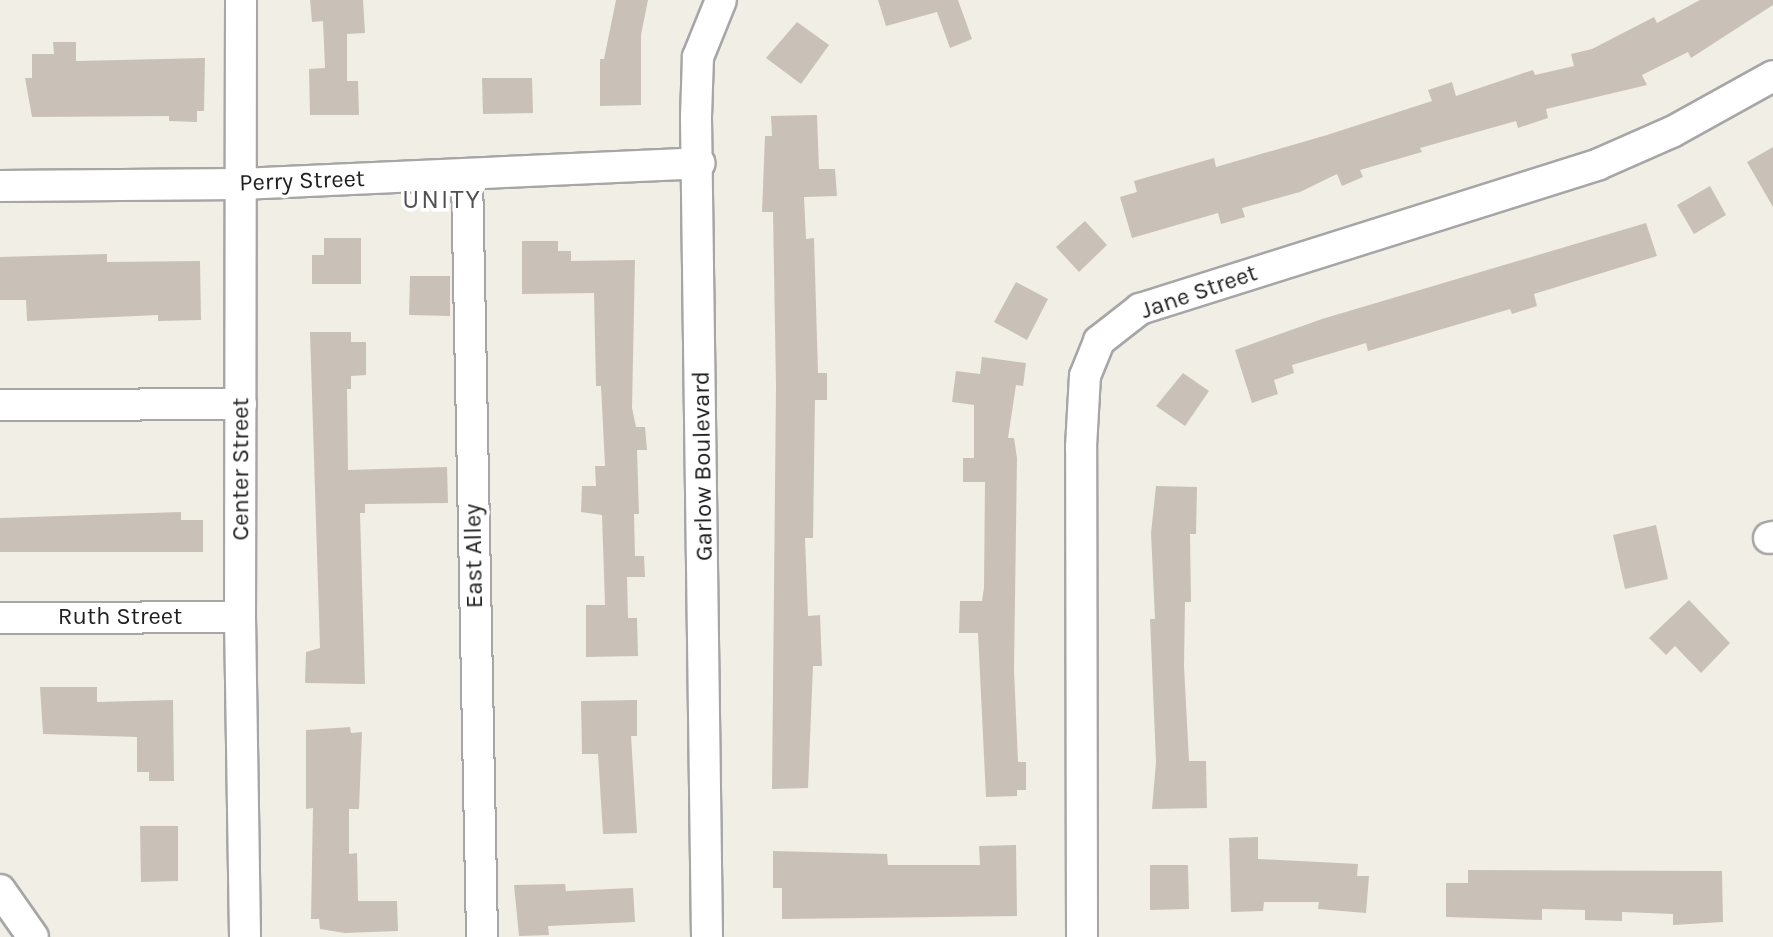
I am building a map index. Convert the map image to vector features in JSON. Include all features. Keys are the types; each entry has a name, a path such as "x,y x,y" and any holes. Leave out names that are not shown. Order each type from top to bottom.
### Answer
{"street":[{"name":"Center Street","path":"241,0 240,617 245,937"},
{"name":"Garlow Boulevard","path":"707,937 698,57 721,0"},
{"name":"Jane Street","path":"1082,937 1081,447 1085,376 1099,341 1140,309 1599,164 1672,132 1773,76"},
{"name":"Perry Street","path":"0,186 241,184 700,163"},
{"name":"East Alley","path":"467,175 482,937"},
{"path":"0,405 241,404"},
{"name":"Ruth Street","path":"0,618 240,617"},
{"path":"0,890 33,937"}],"building":[{"path":"310,0 363,0 365,33 347,34 347,81 358,81 359,115 310,115 309,69 325,68 323,21 312,22"},
{"path":"616,0 648,0 641,35 641,105 600,106 600,59 604,59"},
{"path":"878,0 958,0 972,39 950,48 937,12 886,26"},
{"path":"1700,0 1773,0 1773,5 1691,58 1688,52 1642,75 1647,85 1546,109 1548,118 1518,128 1516,121 1420,148 1422,152 1360,170 1363,177 1342,186 1337,174 1300,192 1242,208 1245,217 1221,224 1218,213 1132,238 1120,197 1137,192 1134,181 1214,158 1216,167 1327,135 1432,101 1428,90 1452,82 1456,96 1533,70 1535,75 1574,66 1571,54 1592,49 1654,17 1657,23"},
{"path":"797,22 829,45 801,84 766,58"},
{"path":"53,42 76,42 76,61 205,58 204,111 197,111 197,122 169,121 169,116 32,117 25,78 32,78 32,54 54,54"},
{"path":"482,78 532,78 533,113 483,114"},
{"path":"817,115 819,169 835,169 837,196 804,197 806,239 814,238 818,373 827,373 827,400 815,400 813,538 805,538 808,616 820,615 822,666 813,666 808,788 772,789 776,386 773,212 762,212 765,136 772,136 771,116"},
{"path":"1773,147 1773,207 1747,162"},
{"path":"1710,186 1726,215 1694,234 1677,205"},
{"path":"1085,221 1107,245 1079,272 1056,247"},
{"path":"1646,223 1657,256 1534,294 1537,306 1512,314 1510,309 1368,351 1366,343 1292,365 1294,373 1274,380 1278,394 1252,403 1235,350 1322,319"},
{"path":"324,238 361,238 361,284 312,284 312,255 324,255"},
{"path":"522,241 558,241 558,251 571,251 571,261 635,260 632,408 636,427 645,427 647,450 637,450 639,514 634,514 635,556 644,556 645,577 627,577 628,618 637,618 638,656 586,657 586,605 605,605 602,515 581,512 582,486 596,486 595,466 605,466 601,386 596,386 594,293 522,294"},
{"path":"107,254 107,262 200,261 201,320 158,321 158,315 27,321 26,300 0,300 0,257"},
{"path":"410,276 450,276 450,316 409,315"},
{"path":"1016,282 1048,299 1027,340 994,322"},
{"path":"310,332 351,332 351,342 366,342 366,375 351,376 351,389 347,389 348,470 447,467 448,503 365,504 365,513 360,513 365,684 305,683 306,652 320,648"},
{"path":"982,357 1026,363 1023,386 1016,385 1008,438 1014,438 1017,458 1014,670 1018,762 1026,762 1026,790 1017,790 1017,796 986,797 978,633 959,633 960,601 982,601 985,482 963,482 963,458 974,458 974,405 952,402 956,371 980,374"},
{"path":"1183,373 1209,391 1185,426 1156,406"},
{"path":"1156,486 1197,487 1196,534 1190,534 1191,602 1185,602 1184,666 1189,761 1206,761 1207,808 1152,809 1156,762 1150,619 1155,619 1151,533"},
{"path":"181,512 181,520 203,520 203,552 0,552 0,518"},
{"path":"1656,525 1668,579 1625,589 1613,535"},
{"path":"1689,600 1730,643 1701,673 1675,646 1666,655 1649,638"},
{"path":"40,687 97,687 97,702 173,700 174,781 149,781 149,772 137,772 137,737 43,734"},
{"path":"637,700 637,736 631,736 637,833 603,834 598,754 582,754 581,701"},
{"path":"350,727 351,733 362,732 359,809 349,809 349,854 357,853 358,901 397,901 398,931 345,933 320,929 319,919 311,919 313,808 306,809 306,730"},
{"path":"140,826 178,826 178,881 141,882"},
{"path":"1258,837 1258,859 1358,864 1357,876 1369,876 1366,913 1318,909 1319,902 1264,902 1263,911 1231,912 1229,838"},
{"path":"1016,845 1017,916 782,919 782,888 773,888 773,851 887,854 888,865 980,865 979,846"},
{"path":"1150,865 1188,865 1189,909 1150,910"},
{"path":"1468,870 1722,871 1723,922 1673,925 1673,914 1622,912 1622,921 1585,920 1585,910 1542,909 1542,920 1446,917 1446,883 1468,883"},
{"path":"565,884 566,891 633,888 635,922 548,926 549,935 519,936 514,885"}],"district":[{"name":"UNITY","path":"442,200"}]}
